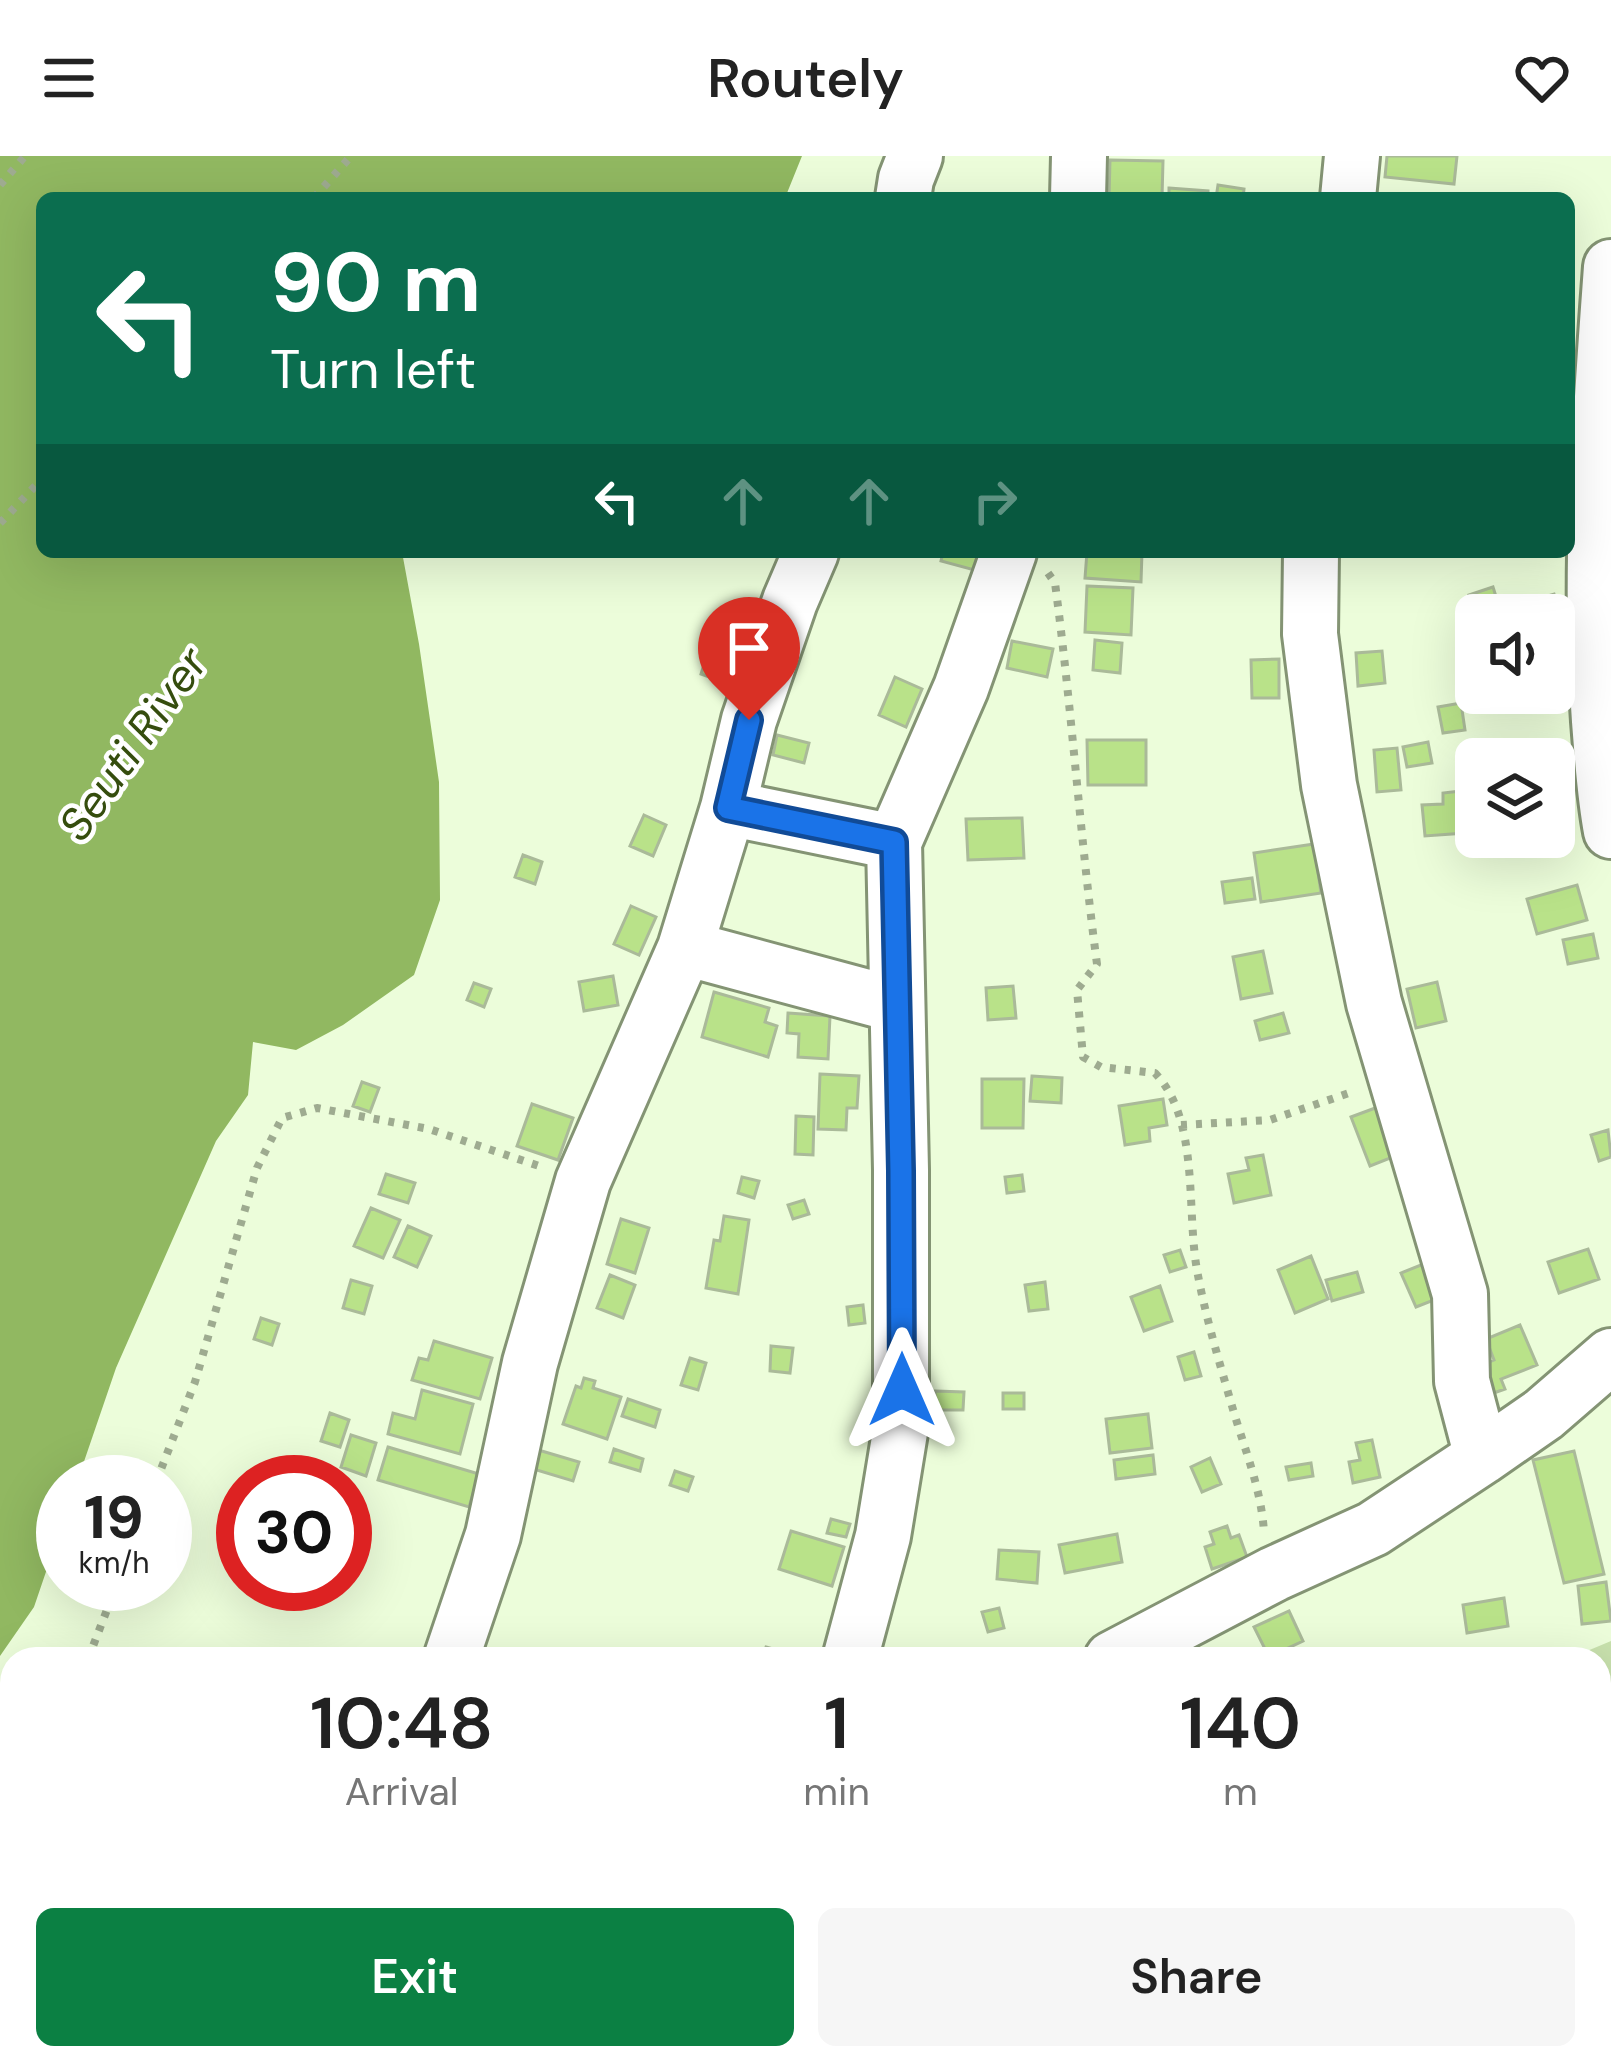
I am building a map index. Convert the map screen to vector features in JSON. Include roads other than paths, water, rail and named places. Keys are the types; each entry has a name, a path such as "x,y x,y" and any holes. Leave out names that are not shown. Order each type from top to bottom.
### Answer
{"street":[{"path":"904,192 915,156"},
{"path":"1078,192 1079,156"},
{"path":"1349,192 1352,156"},
{"path":"1611,267 1593,548 1603,657 1605,800 1611,831"},
{"path":"455,1647 493,1534 530,1363 584,1181 685,948 749,720 808,558"},
{"path":"1311,558 1310,634 1329,785 1374,1004 1460,1294 1462,1381 1483,1457"},
{"path":"853,1647 883,1536 901,1426 894,842 962,688 1027,560"},
{"path":"728,808 894,842"},
{"path":"685,948 897,1005"},
{"path":"1135,1647 1373,1528 1544,1414 1611,1356"}],"water":[{"name":"Seuti River","path":"0,156 802,156 787,192 36,192 36,558 403,558 439,782 440,900 414,975 343,1025 296,1050 253,1042 248,1095 216,1141 116,1368 86,1455 36,1455 36,1601 6,1647 0,1647"}]}
